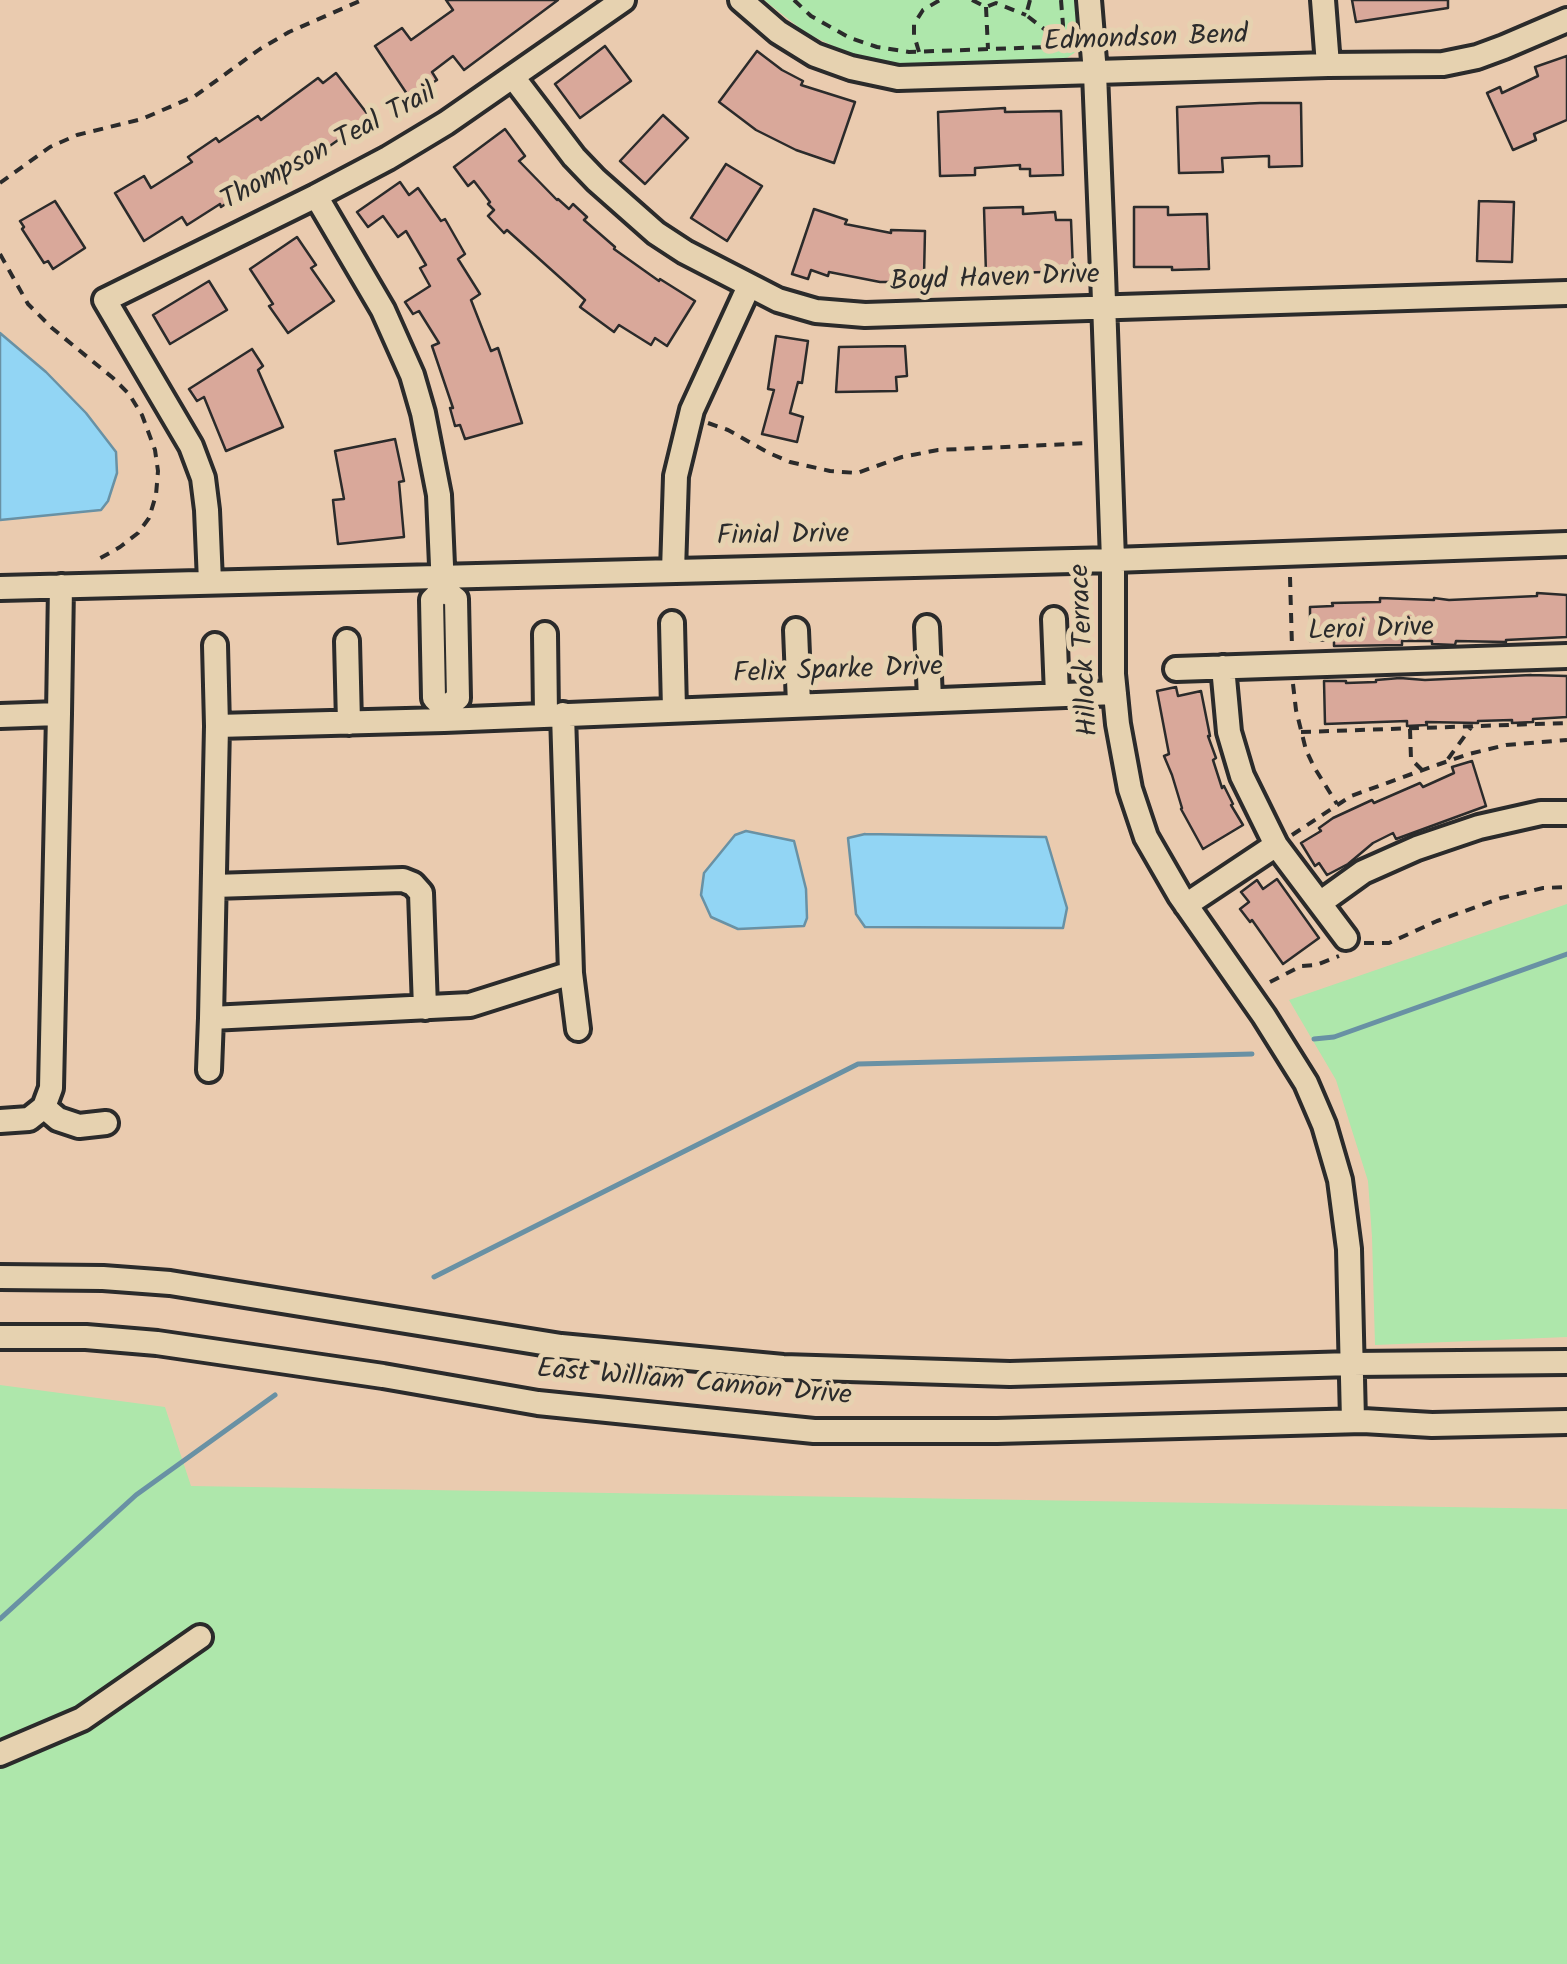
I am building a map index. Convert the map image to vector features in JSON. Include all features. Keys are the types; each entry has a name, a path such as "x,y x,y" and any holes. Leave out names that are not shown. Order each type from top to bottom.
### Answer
{"street":[{"name":"Thompson Teal Trail","path":"210,582 207,510 191,446 105,300 402,150 623,0"},
{"name":"Edmondson Bend","path":"742,0 778,32 815,54 851,68 898,78 1443,64 1504,48 1563,14"},
{"name":"Hillock Terrace","path":"1088,0 1095,73 1115,693 1130,789 1146,836 1186,904 1275,1033 1306,1084 1324,1125 1340,1180 1349,1249 1353,1421"},
{"path":"1323,0 1328,65"},
{"name":"Boyd Haven Drive","path":"514,77 574,157 656,233 749,286 816,311 865,315 1567,293"},
{"path":"316,196 384,310 424,413 439,496 442,582 456,599 458,698 444,714"},
{"path":"673,571 676,476 692,410 749,286"},
{"name":"Finial Drive","path":"0,588 210,582 442,582 673,571 1567,544"},
{"path":"0,1121 29,1119 44,1107 51,1088 61,586"},
{"path":"1054,620 1056,695"},
{"path":"672,624 674,710"},
{"path":"927,627 930,700"},
{"path":"796,630 798,704"},
{"path":"545,634 555,715 578,1029"},
{"path":"348,641 349,723"},
{"path":"208,1070 217,726 215,645"},
{"name":"Leroi Drive","path":"1176,668 1567,656"},
{"path":"1224,667 1229,732 1242,776 1320,903 1350,944"},
{"name":"Felix Sparke Drive","path":"217,726 349,723 444,714 555,715 1115,693"},
{"path":"0,716 60,714"},
{"path":"1320,903 1364,872 1417,848 1478,827 1541,813 1567,812"},
{"path":"1186,904 1284,841"},
{"path":"214,886 403,880 413,884 421,893 425,1008"},
{"path":"211,1018 470,1005 571,973"},
{"path":"44,1107 58,1120 79,1126 106,1123"},
{"name":"East William Cannon Drive","path":"0,1277 103,1278 170,1284 560,1346 868,1372 1010,1374 1567,1362"},
{"name":"East William Cannon Drive","path":"0,1337 86,1337 158,1343 538,1402 814,1431 997,1432 1353,1421 1432,1425 1567,1422"},
{"path":"0,1754 82,1719 200,1636"}],"path":[{"path":"0,184 28,162 77,135 142,119 194,96 289,32 362,0"},
{"path":"794,0 811,16 850,38 877,47 919,52 1046,47 1061,42"},
{"path":"919,52 914,24 924,10 940,0"},
{"path":"972,0 986,6 996,3 1026,16 1061,42"},
{"path":"1026,16 1030,0"},
{"path":"1060,0 1061,42"},
{"path":"986,6 988,49"},
{"path":"0,254 28,304 129,394 155,450 156,495 149,518 138,533 97,560"},
{"path":"706,422 790,462 844,472 858,472 938,450 1090,443"},
{"path":"1290,577 1292,651"},
{"path":"1293,674 1301,732 1314,767 1337,804"},
{"path":"1301,732 1567,723"},
{"path":"1447,761 1472,726"},
{"path":"1410,728 1412,759 1422,770"},
{"path":"1284,841 1351,796 1447,761 1506,745 1567,740"},
{"path":"1270,982 1300,966 1331,961 1350,944 1389,943 1501,898 1567,887"}],"green space":[{"path":"764,0 1076,0 1079,43 1077,51 1064,60 901,64 850,54 806,33"},
{"path":"1567,904 1567,1337 1375,1345 1368,1181 1336,1080 1289,1000"},
{"path":"0,1385 165,1407 191,1486 1567,1509 1567,1964 0,1964"}],"water":[{"path":"0,333 86,413 116,452 117,473 101,510 0,520"},
{"path":"746,831 794,841 806,889 804,926 738,929 711,917 701,895 704,873 735,835"},
{"path":"865,834 1046,837 1067,908 1063,928 865,927 856,914 848,838"}],"building":[{"path":"446,0 558,0 464,70 453,56 432,72 437,80 424,88 428,93 413,103 375,46 402,28 411,40 453,10"},
{"path":"1352,0 1448,0 1448,8 1356,22"},
{"path":"605,46 631,81 580,118 555,84"},
{"path":"757,51 803,81 801,85 855,102 834,163 756,130 719,102"},
{"path":"1567,56 1567,120 1534,134 1536,140 1513,150 1487,93 1500,87 1502,93 1538,76 1535,67"},
{"path":"336,73 372,120 344,142 341,138 304,164 299,157 221,207 220,204 187,225 182,217 144,241 115,193 144,176 151,188 192,162 188,157 216,138 219,142 258,116 261,120 318,78 323,83"},
{"path":"1301,103 1302,166 1269,167 1269,156 1222,158 1223,172 1179,173 1177,107"},
{"path":"1005,108 1005,112 1061,111 1063,175 1030,176 1030,169 1020,169 1020,165 975,168 975,175 940,176 938,112"},
{"path":"663,115 688,138 645,184 620,161"},
{"path":"505,129 525,156 519,161 557,200 569,209 573,204 614,249 695,301 667,346 655,338 651,345 619,325 614,332 580,307 585,300 488,216 494,210 490,202 474,181 468,186 454,167"},
{"path":"726,164 762,186 727,241 691,218"},
{"path":"400,182 409,195 418,188 441,221 445,219 465,254 458,259 480,294 471,300 491,351 498,348 522,423 465,439 460,425 455,426 453,408 432,346 439,343 419,311 413,314 405,302 430,286 420,268 426,265 406,231 398,237 383,216 368,227 357,212"},
{"path":"55,201 85,248 53,269 48,261 44,263 20,221"},
{"path":"1479,201 1514,202 1512,262 1477,261"},
{"path":"1023,207 1023,214 1055,212 1056,220 1071,220 1073,271 986,274 984,208"},
{"path":"1134,207 1168,207 1168,215 1207,214 1209,269 1134,267"},
{"path":"814,209 847,220 845,224 891,233 925,231 924,276 909,276 909,282 880,282 811,270 808,279 792,274"},
{"path":"297,237 316,265 311,268 334,301 288,333 250,269"},
{"path":"209,281 227,310 170,344 153,315"},
{"path":"776,336 808,341 802,383 798,382 790,413 803,417 797,442 762,434 774,390 768,389"},
{"path":"905,346 907,376 896,377 897,391 836,392 839,347"},
{"path":"252,349 263,366 258,370 283,427 226,451 204,397 197,401 189,389"},
{"path":"395,439 404,481 399,482 404,537 338,544 333,500 344,499 335,451"},
{"path":"1537,593 1567,595 1567,637 1456,641 1455,645 1402,641 1402,645 1334,646 1334,640 1310,641 1310,607 1380,602 1380,598 1449,600"},
{"path":"1567,676 1567,717 1512,723 1325,724 1324,681"},
{"path":"1176,687 1178,696 1201,691 1208,736 1216,758 1213,760 1222,788 1243,825 1203,849 1181,809 1164,756 1169,754 1157,691"},
{"path":"1472,761 1486,806 1396,839 1393,833 1327,875 1319,863 1315,866 1301,843 1333,818 1420,783 1423,787 1454,773 1452,767"},
{"path":"1277,879 1319,938 1283,964 1240,909 1249,902 1241,892 1257,880 1263,889"}],"waterway":[{"path":"1314,1039 1334,1037 1567,954"},
{"path":"434,1277 858,1064 1252,1054"},
{"path":"0,1619 136,1495 275,1395"}]}
